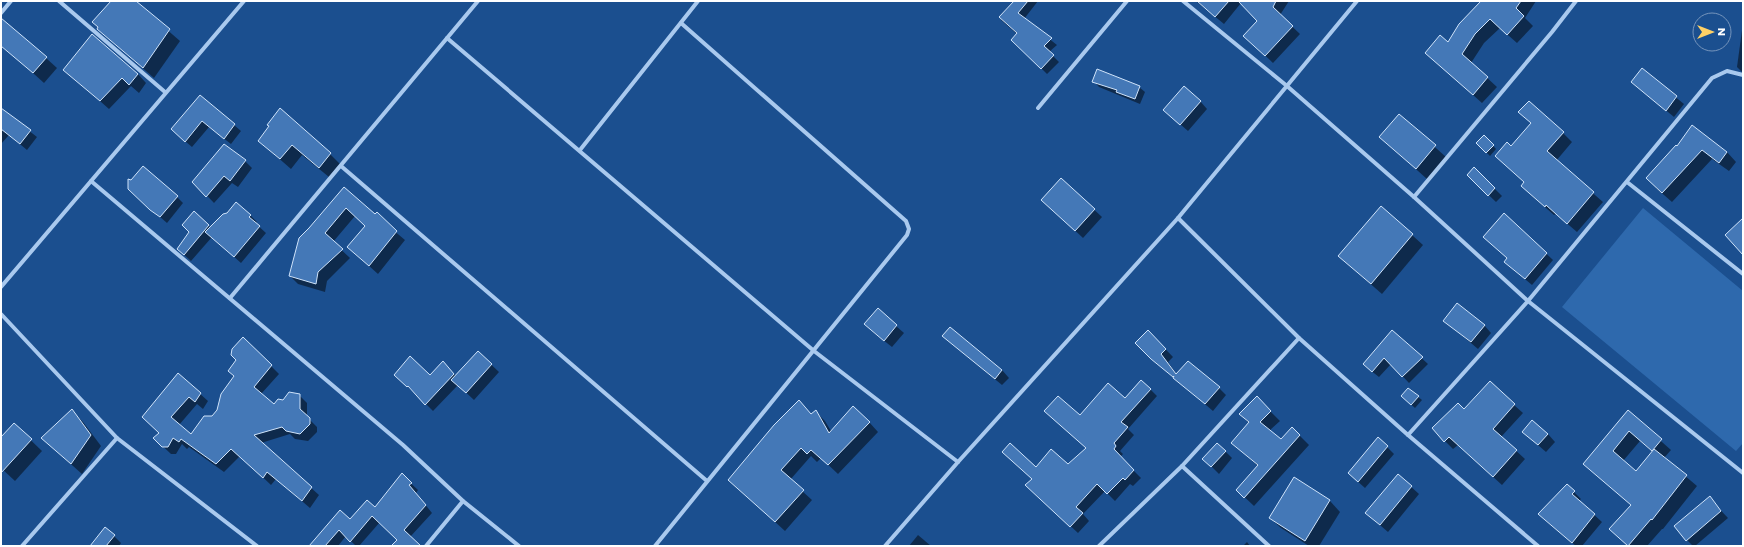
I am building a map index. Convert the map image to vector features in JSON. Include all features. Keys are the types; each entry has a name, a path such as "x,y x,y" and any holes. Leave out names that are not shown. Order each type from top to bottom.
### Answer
{"street":[{"path":"1,13 12,1"},
{"path":"59,1 165,92"},
{"path":"1,286 244,1"},
{"path":"230,298 478,1"},
{"path":"580,150 698,1"},
{"path":"1038,108 1127,1"},
{"path":"1183,1 1287,86 1414,197 1528,301 1743,473"},
{"path":"885,546 958,462 1178,218 1357,1"},
{"path":"1414,197 1552,32 1576,1"},
{"path":"655,546 907,235 908,225 906,221 681,23"},
{"path":"447,38 814,351 958,462"},
{"path":"1408,435 1528,301 1712,78 1727,71 1743,75"},
{"path":"341,166 707,481"},
{"path":"91,181 403,445 463,501 519,546"},
{"path":"1627,182 1743,274"},
{"path":"1178,218 1299,338 1408,435 1538,546"},
{"path":"1,314 117,438 257,546"},
{"path":"1099,546 1182,466 1299,338"},
{"path":"22,546 117,438"},
{"path":"1182,466 1269,546"},
{"path":"426,546 463,501"}],"shaded area":[{"path":"1643,208 1743,291 1743,443 1736,451 1562,307"}],"building":[{"path":"111,1 136,1 170,29 143,68 97,29 98,27 92,22"},
{"path":"1014,1 1028,1 1018,13 1052,38 1044,46 1054,55 1041,69 1011,40 1017,33 999,17"},
{"path":"1197,1 1229,1 1215,17"},
{"path":"1238,1 1276,1 1273,7 1293,26 1265,56 1243,36 1257,21"},
{"path":"1481,1 1521,1 1516,8 1524,16 1507,35 1490,19 1475,34 1462,54 1488,77 1473,95 1425,53 1440,35 1448,42 1459,24"},
{"path":"1,18 47,57 33,73 1,46"},
{"path":"92,34 138,74 129,85 122,78 100,101 63,70"},
{"path":"1642,68 1677,96 1666,111 1631,82"},
{"path":"1097,69 1140,86 1135,99 1116,92 1117,90 1092,82"},
{"path":"1184,86 1201,101 1180,125 1163,110"},
{"path":"200,95 235,124 224,139 202,121 185,142 171,129"},
{"path":"1529,101 1564,132 1547,151 1594,192 1567,224 1546,205 1545,207 1521,186 1524,182 1495,156 1507,142 1511,146 1531,123 1518,112"},
{"path":"1,108 31,130 20,144 1,129"},
{"path":"280,108 331,153 319,168 292,145 280,159 258,141 269,126 267,125"},
{"path":"1399,114 1436,145 1416,169 1379,137"},
{"path":"1692,125 1727,152 1719,163 1702,150 1662,193 1646,178 1676,145 1677,146"},
{"path":"1484,135 1494,145 1486,153 1476,143"},
{"path":"224,144 246,160 230,181 224,176 206,197 192,182"},
{"path":"143,166 178,196 160,217 150,210 128,189 128,179 131,180"},
{"path":"1474,167 1495,188 1488,196 1467,175"},
{"path":"1061,178 1095,209 1075,231 1041,200"},
{"path":"344,187 375,214 377,212 397,231 369,266 347,247 365,226 346,208 325,233 343,249 318,272 316,284 289,276 299,238"},
{"path":"236,202 251,215 249,217 260,226 234,257 205,232 223,214 227,213"},
{"path":"1381,206 1413,234 1371,284 1338,256"},
{"path":"194,211 209,225 184,255 177,249 189,232 182,225"},
{"path":"1504,213 1547,253 1525,279 1504,262 1507,258 1483,237"},
{"path":"1743,218 1743,255 1725,235"},
{"path":"1457,303 1485,325 1471,342 1443,321"},
{"path":"878,308 897,325 884,341 864,324"},
{"path":"950,327 1002,370 995,379 942,336"},
{"path":"1148,330 1166,349 1161,354 1176,374 1188,361 1220,387 1205,404 1173,378 1174,376 1173,377 1151,359 1135,343"},
{"path":"1392,330 1423,357 1402,377 1384,358 1372,372 1363,364"},
{"path":"243,337 272,365 254,387 274,404 278,399 283,400 289,392 300,394 300,409 310,418 310,424 300,434 286,431 282,427 254,435 312,487 302,501 267,472 263,478 231,449 216,464 181,439 179,442 173,438 168,447 162,447 153,438 159,433 142,417 178,373 201,393 195,402 189,397 171,417 191,434 204,416 212,416 217,410 221,394 234,376 228,371 236,360 231,355 232,349"},
{"path":"478,351 492,364 466,393 451,380"},
{"path":"410,356 430,375 443,361 454,374 425,405 408,386 407,387 394,375"},
{"path":"1141,380 1151,389 1121,422 1128,427 1114,443 1116,446 1114,449 1134,470 1125,480 1123,478 1107,494 1097,484 1076,507 1083,513 1070,527 1025,485 1032,479 1002,452 1010,443 1036,467 1051,449 1068,464 1086,448 1044,411 1058,396 1080,415 1108,383 1125,398"},
{"path":"1490,381 1515,404 1493,429 1517,450 1493,477 1449,437 1444,442 1432,428 1458,403 1464,409"},
{"path":"1408,388 1419,396 1411,405 1401,396"},
{"path":"1257,396 1271,411 1260,422 1281,439 1292,427 1300,435 1244,498 1236,490 1258,465 1231,443 1249,422 1239,414"},
{"path":"799,400 811,414 816,410 829,433 853,406 870,422 828,465 811,450 807,454 801,448 781,470 804,490 775,522 728,480 774,425"},
{"path":"72,409 91,435 71,464 41,438"},
{"path":"1628,410 1662,439 1652,451 1629,431 1613,451 1636,471 1654,449 1687,475 1652,520 1651,519 1628,546 1609,529 1631,505 1583,464"},
{"path":"1532,420 1548,434 1538,445 1522,432"},
{"path":"14,423 32,439 1,473 1,437"},
{"path":"1378,437 1388,446 1358,482 1348,473"},
{"path":"1217,443 1226,451 1211,467 1202,459"},
{"path":"402,473 412,483 409,485 426,505 404,530 421,546 391,546 397,540 372,516 350,542 339,530 325,546 309,546 340,510 350,519 367,500 375,507"},
{"path":"1398,474 1412,486 1380,525 1365,513"},
{"path":"1294,477 1330,500 1305,541 1269,518"},
{"path":"1567,484 1575,491 1572,494 1595,514 1572,543 1538,514"},
{"path":"1710,496 1721,511 1686,541 1674,526"},
{"path":"105,527 115,535 106,546 90,546"}]}
